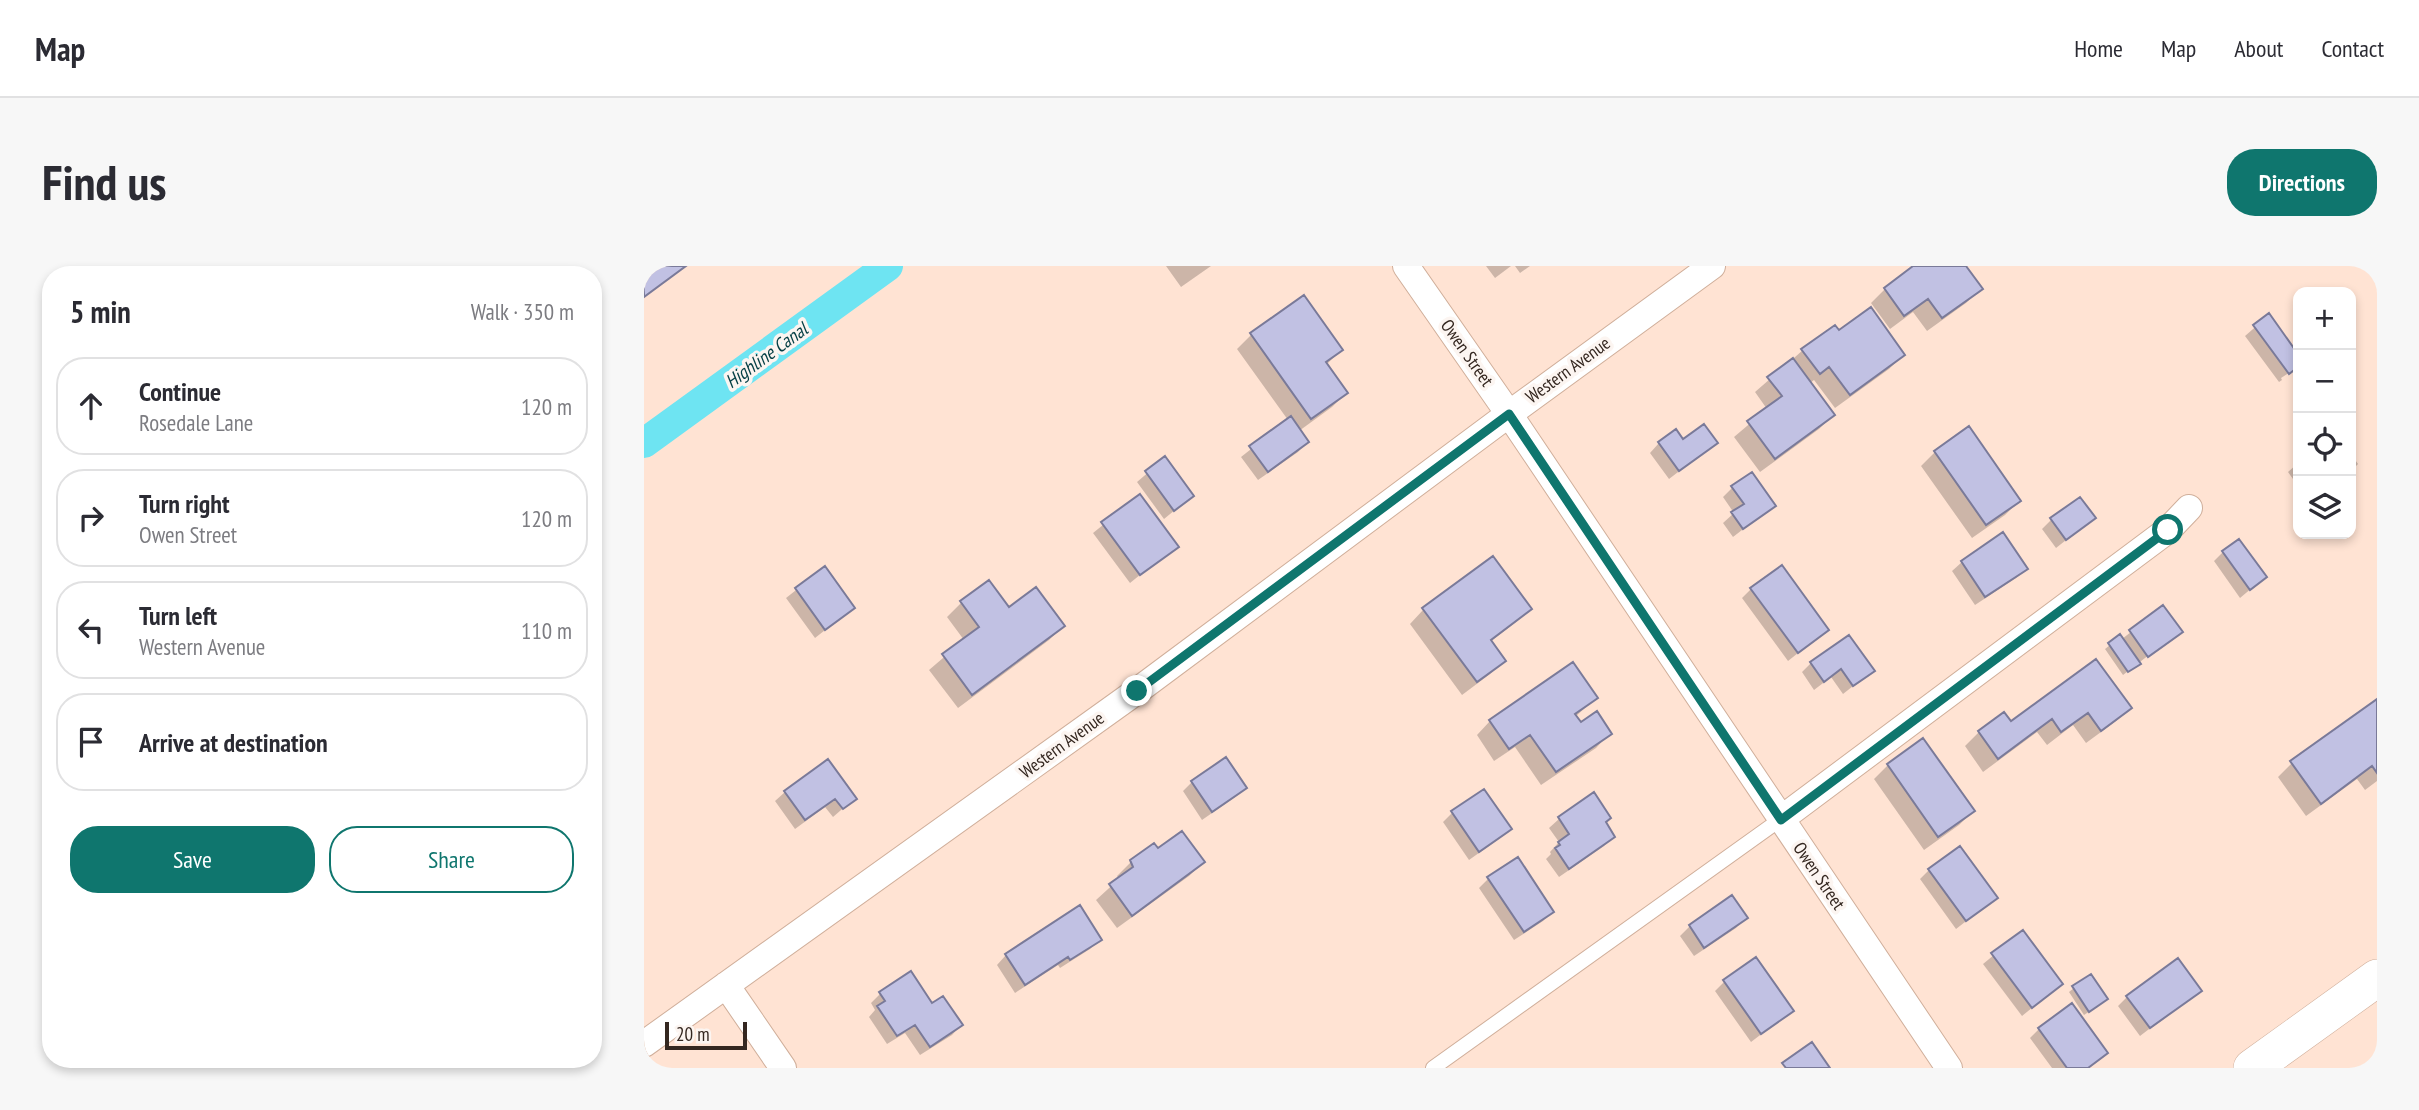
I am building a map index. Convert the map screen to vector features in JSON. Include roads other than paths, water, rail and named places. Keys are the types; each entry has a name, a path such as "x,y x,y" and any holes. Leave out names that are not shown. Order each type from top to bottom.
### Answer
{"street":[{"name":"Owen Street","path":"1406,266 1509,414 1949,1068"},
{"name":"Western Avenue","path":"644,1044 1137,691 1712,266"},
{"path":"1781,820 2168,530 2189,508"},
{"path":"2252,1068 2377,978"},
{"path":"726,985 783,1068"}],"lane":[{"path":"1433,1068 1781,820"}],"waterway":[{"name":"Highline Canal","path":"644,443 888,266"}]}
